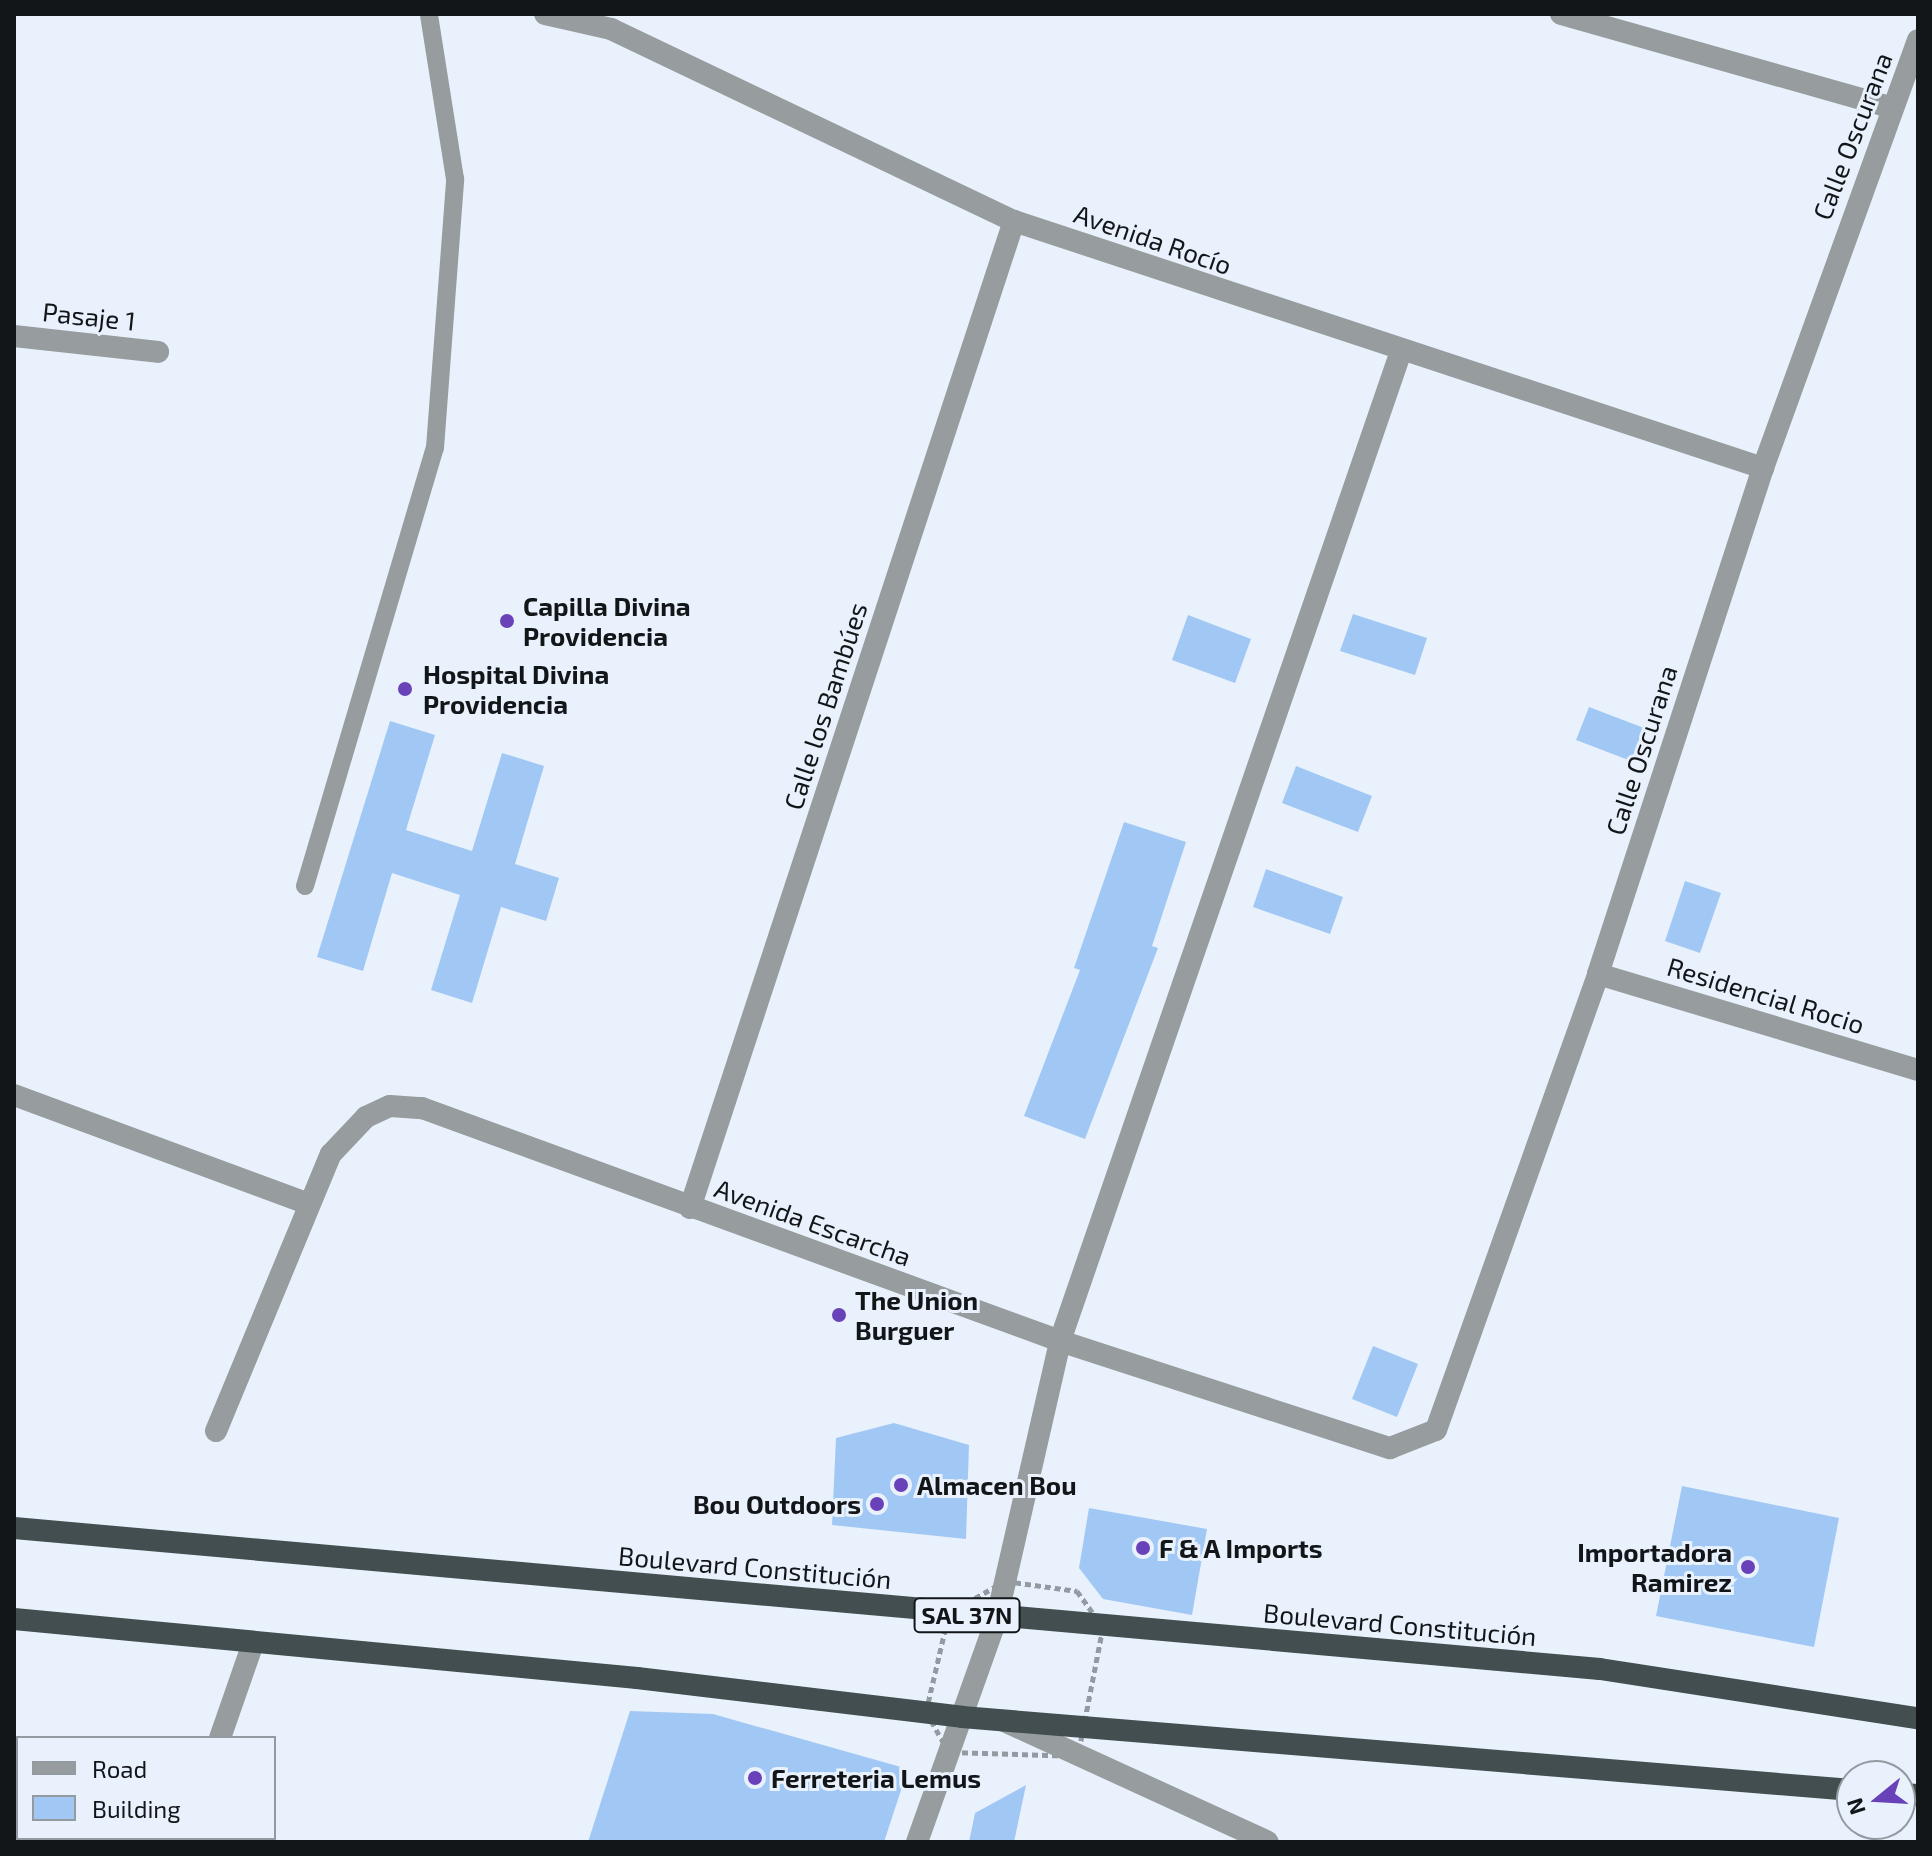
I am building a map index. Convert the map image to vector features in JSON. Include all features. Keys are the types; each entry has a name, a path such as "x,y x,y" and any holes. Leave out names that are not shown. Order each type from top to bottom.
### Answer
{"highway":[{"name":"Boulevard Constitución","path":"14,1528 1600,1669 1918,1718"},
{"path":"14,1619 962,1717 1836,1789"}],"street":[{"name":"Avenida Rocío","path":"545,14 618,22 1014,221 1400,354 1763,468"},
{"path":"1561,14 1889,107"},
{"name":"Calle Oscurana","path":"1390,1448 1436,1430 1598,974 1763,468 1889,107 1918,40"},
{"name":"Calle los Bambúes","path":"690,1208 1014,221"},
{"name":"Pasaje 1","path":"14,336 158,352"},
{"path":"917,1842 997,1617 1060,1341 1400,354"},
{"name":"Residencial Rocio","path":"1598,974 1918,1070"},
{"path":"14,1095 309,1204"},
{"name":"Avenida Escarcha","path":"216,1431 331,1154 366,1117 390,1106 422,1108 1060,1341 1390,1448"},
{"path":"221,1736 253,1643"},
{"path":"1003,1720 1268,1842"}],"lane":[{"path":"305,886 435,448 455,179 429,14"}],"path":[{"path":"1077,1591 1103,1627 1088,1728 1078,1756"},
{"path":"926,1712 949,1613"}],"building":[{"path":"1353,614 1427,638 1415,675 1340,651"},
{"path":"1188,615 1251,639 1235,683 1172,660"},
{"path":"1589,707 1644,728 1631,761 1576,740"},
{"path":"390,721 435,735 406,830 472,851 502,753 544,766 515,864 559,878 546,921 501,907 472,1003 431,990 460,895 392,873 363,971 317,957"},
{"path":"1296,766 1372,796 1358,832 1282,803"},
{"path":"1124,822 1186,842 1152,946 1158,948 1085,1139 1024,1116 1080,970 1074,968"},
{"path":"1266,869 1343,897 1330,934 1253,907"},
{"path":"1685,881 1721,893 1700,953 1665,941"},
{"path":"1373,1346 1418,1364 1397,1417 1352,1399"},
{"name":"Almacen Bou","path":"894,1423 969,1445 966,1539 832,1525 836,1438"},
{"name":"Importadora Ramirez","path":"1682,1486 1839,1518 1814,1647 1656,1616"},
{"name":"F & A Imports","path":"1089,1508 1207,1529 1192,1615 1103,1599 1079,1568"},
{"name":"Ferreteria Lemus","path":"630,1711 713,1714 908,1769 884,1842 588,1842"},
{"path":"1026,1785 1014,1842 969,1842 975,1813"}],"place":[{"name":"Capilla Divina Providencia","path":"507,621"},
{"name":"Hospital Divina Providencia","path":"405,689"},
{"name":"The Union Burguer","path":"839,1315"},
{"name":"Almacen Bou","path":"901,1485"},
{"name":"Bou Outdoors","path":"877,1504"},
{"name":"F & A Imports","path":"1143,1548"},
{"name":"Importadora Ramirez","path":"1748,1567"},
{"name":"Ferreteria Lemus","path":"755,1778"}]}
